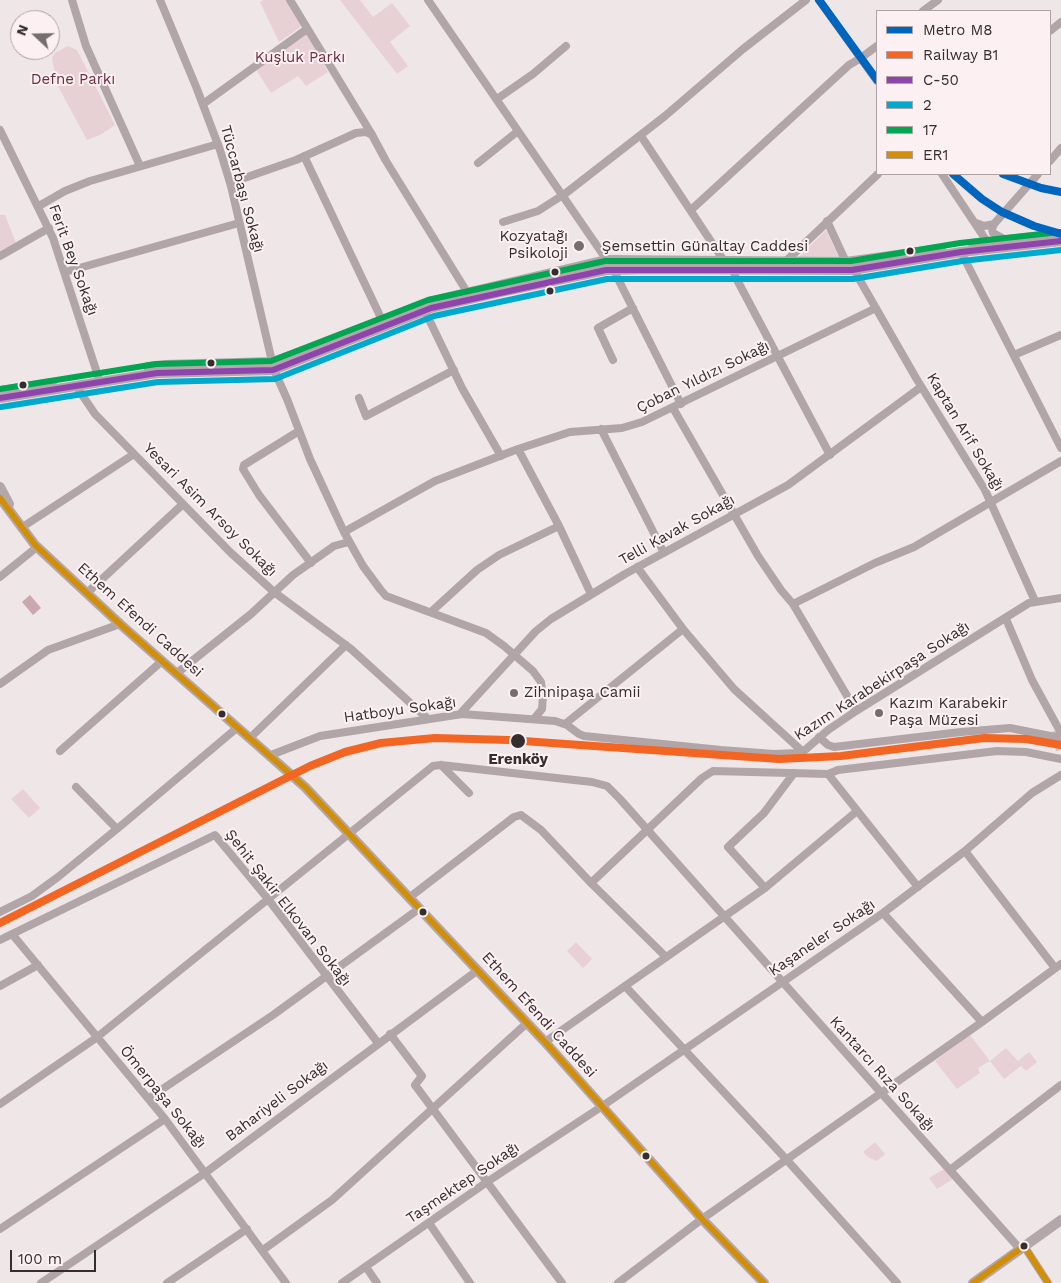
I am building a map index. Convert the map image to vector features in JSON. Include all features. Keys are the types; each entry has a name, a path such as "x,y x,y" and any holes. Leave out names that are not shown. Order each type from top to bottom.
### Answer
{"main road":[{"name":"Şemsettin Günaltay Caddesi","path":"0,391 166,365 274,366 322,344 427,302 606,260 846,262 1061,234"},
{"name":"Şemsettin Günaltay Caddesi","path":"0,398 157,373 274,366 425,311 501,292 613,269 854,270 961,252 1061,241"},
{"path":"0,487 18,524"},
{"name":"Ethem Efendi Caddesi","path":"0,498 37,547 120,624 271,755 305,787 528,1023 702,1219 764,1283"},
{"path":"973,1283 1061,1220"}],"street":[{"path":"72,0 86,46 140,166"},
{"name":"Tüccarbaşı Sokağı","path":"160,0 218,144 230,183 274,366 299,431 349,542 384,594 486,634 514,655 539,679 545,715 551,721"},
{"path":"290,0 467,292"},
{"path":"428,0 613,269 680,404"},
{"path":"503,222 538,211 562,196 640,136 737,54 806,0"},
{"path":"819,0 876,80"},
{"path":"924,10 938,0"},
{"path":"1051,30 1061,22"},
{"path":"203,104 307,29"},
{"path":"497,99 533,74 566,46"},
{"path":"691,210 844,69 876,47"},
{"path":"230,183 304,156 356,133 362,128 363,120"},
{"name":"Ferit Bey Sokağı","path":"0,130 49,228 98,376"},
{"path":"478,163 518,131"},
{"path":"356,133 366,132 372,135"},
{"path":"640,136 724,261"},
{"path":"39,206 75,187 218,144"},
{"path":"1051,160 1061,148"},
{"path":"304,156 382,320"},
{"path":"785,262 877,175"},
{"path":"943,175 991,247 999,249"},
{"path":"1010,240 993,234 994,224 1037,175"},
{"path":"827,221 846,262"},
{"path":"65,272 239,223"},
{"path":"976,223 984,226 994,224"},
{"path":"969,245 975,237 976,223"},
{"path":"0,256 49,228"},
{"path":"961,252 1061,448"},
{"path":"740,262 734,264 732,269 830,455"},
{"name":"Kaptan Arif Sokağı","path":"846,262 854,270 921,387 976,473 991,500 1035,601"},
{"path":"613,360 598,328 633,308"},
{"name":"Çoban Yıldızı Sokağı","path":"344,532 435,481 518,449 566,433 637,424 876,308"},
{"path":"425,311 454,370 501,456"},
{"path":"1014,355 1061,335"},
{"path":"359,398 366,416 454,370"},
{"name":"Yesari Asim Arsoy Sokağı","path":"76,386 93,412 230,552 274,592 346,646 428,719"},
{"name":"Telli Kavak Sokağı","path":"460,714 548,621 637,567 788,485 921,387"},
{"path":"673,408 765,567 793,604 856,711"},
{"path":"601,429 664,553"},
{"path":"299,431 244,465 243,469 257,492 310,563"},
{"path":"518,449 559,526 590,594"},
{"path":"18,524 134,454"},
{"path":"793,604 875,563 914,546 1061,461"},
{"path":"87,593 183,504"},
{"path":"431,612 477,570 499,554 559,526"},
{"path":"176,673 251,614 274,592 310,563 334,546 344,532"},
{"path":"334,546 349,542"},
{"path":"0,577 37,547"},
{"path":"637,567 683,629 740,695 802,752"},
{"path":"1035,601 1061,598"},
{"name":"Kazım Karabekirpaşa Sokağı","path":"565,724 584,736 758,753 802,752 819,737 856,711 1035,601"},
{"path":"1006,619 1032,680 1058,732"},
{"path":"0,684 48,650 120,624"},
{"path":"565,724 683,629"},
{"path":"250,738 346,646"},
{"path":"60,751 162,661"},
{"path":"534,719 540,714 543,705"},
{"name":"Hatboyu Sokağı","path":"271,755 320,736 460,714 534,719 565,724"},
{"path":"0,912 38,892 117,829 238,727"},
{"path":"819,737 828,746 833,747 1010,728 1061,738"},
{"path":"591,883 702,778 718,770 828,774 838,770 924,761 981,752 1019,752 1061,759"},
{"path":"0,1104 97,1037 434,765 441,765 469,793"},
{"name":"Kantarcı Rıza Sokağı","path":"441,765 604,785 613,792 950,1170 1022,1247 1048,1283"},
{"path":"765,888 728,847 764,813 794,773"},
{"path":"828,774 918,888"},
{"name":"Kaşaneler Sokağı","path":"601,1107 918,888 965,851 1030,795 1061,775"},
{"path":"1051,782 1061,781"},
{"path":"76,787 117,829"},
{"path":"545,1042 765,888 857,811"},
{"path":"410,897 518,815 525,817 542,830 591,883 666,958"},
{"name":"Şehit Şakir Elkovan Sokağı","path":"0,940 213,835 217,836 268,899 378,1043"},
{"path":"618,1283 702,1219 982,1022 1058,966 965,851"},
{"path":"148,1098 326,977 420,908"},
{"path":"883,913 982,1022"},
{"name":"Ömerpaşa Sokağı","path":"12,934 165,1119 286,1283"},
{"path":"0,986 38,965"},
{"name":"Bahariyeli Sokağı","path":"40,1283 205,1173 478,970"},
{"path":"625,986 786,1159 897,1283"},
{"path":"263,1250 332,1200 528,1023"},
{"path":"390,1034 422,1076 415,1085 562,1283"},
{"path":"950,1170 1061,1085"},
{"name":"Taşmektep Sokağı","path":"342,1283 487,1182 601,1107"},
{"path":"0,1229 165,1119"},
{"path":"429,1223 470,1283"},
{"path":"167,1283 247,1229"},
{"path":"366,1267 377,1283"}],"green space":[{"path":"263,0 286,0 302,26 279,42 260,2"},
{"path":"340,0 360,0 373,17 392,3 410,26 390,42 408,66 397,74"},
{"name":"Kuşluk Parkı","path":"307,33 328,72 306,86 298,76 271,93 255,68"},
{"name":"Defne Parkı","path":"68,46 77,50 115,125 100,135 87,140 53,77 55,74 52,60 60,60 60,50"},
{"path":"0,215 5,215 16,243 0,252"},
{"path":"826,230 839,257 799,257"},
{"path":"23,789 40,808 29,818 11,799"},
{"path":"576,942 592,959 583,968 567,951"},
{"path":"970,1035 990,1061 978,1068 980,1073 957,1089 935,1061"},
{"path":"1006,1048 1018,1061 1029,1052 1037,1062 1026,1071 1021,1066 1004,1079 990,1061"},
{"path":"875,1142 885,1154 877,1161 868,1157 863,1152"},
{"path":"944,1169 953,1179 937,1189 929,1178"}],"shaded area":[{"path":"30,595 41,608 33,615 22,602"}],"tunnel":[{"path":"1055,731 1061,755"}],"metro line":[{"name":"M8","path":"819,0 876,79"},
{"name":"M8","path":"954,175 982,199 1002,212 1034,226 1061,234"},
{"name":"M8","path":"1006,175 1041,188 1061,192"}],"rail line":[{"name":"B1","path":"0,923 310,766 345,752 381,743 435,738 509,740 779,759 841,756 984,738 1026,739 1061,745"}],"transit line":[{"name":"17","path":"0,389 156,364 271,361 428,300 605,261 851,261 960,243 1060,232"},
{"name":"C-50","path":"0,398 157,373 273,370 431,308 606,270 852,270 961,252 1061,241"},
{"name":"2","path":"1,407 158,382 275,379 434,316 607,279 853,279 962,261 1061,250"},
{"name":"ER1","path":"0,498 35,545 120,624 305,787 545,1042 702,1219 764,1283"},
{"name":"ER1","path":"973,1283 1024,1246 1048,1283"}],"place":[{"name":"Kozyatağı Psikoloji","path":"579,246"},
{"name":"Zihnipaşa Camii","path":"514,693"},
{"name":"Kazım Karabekir Paşa Müzesi","path":"879,713"},
{"name":"Erenköy","path":"518,741"}]}
